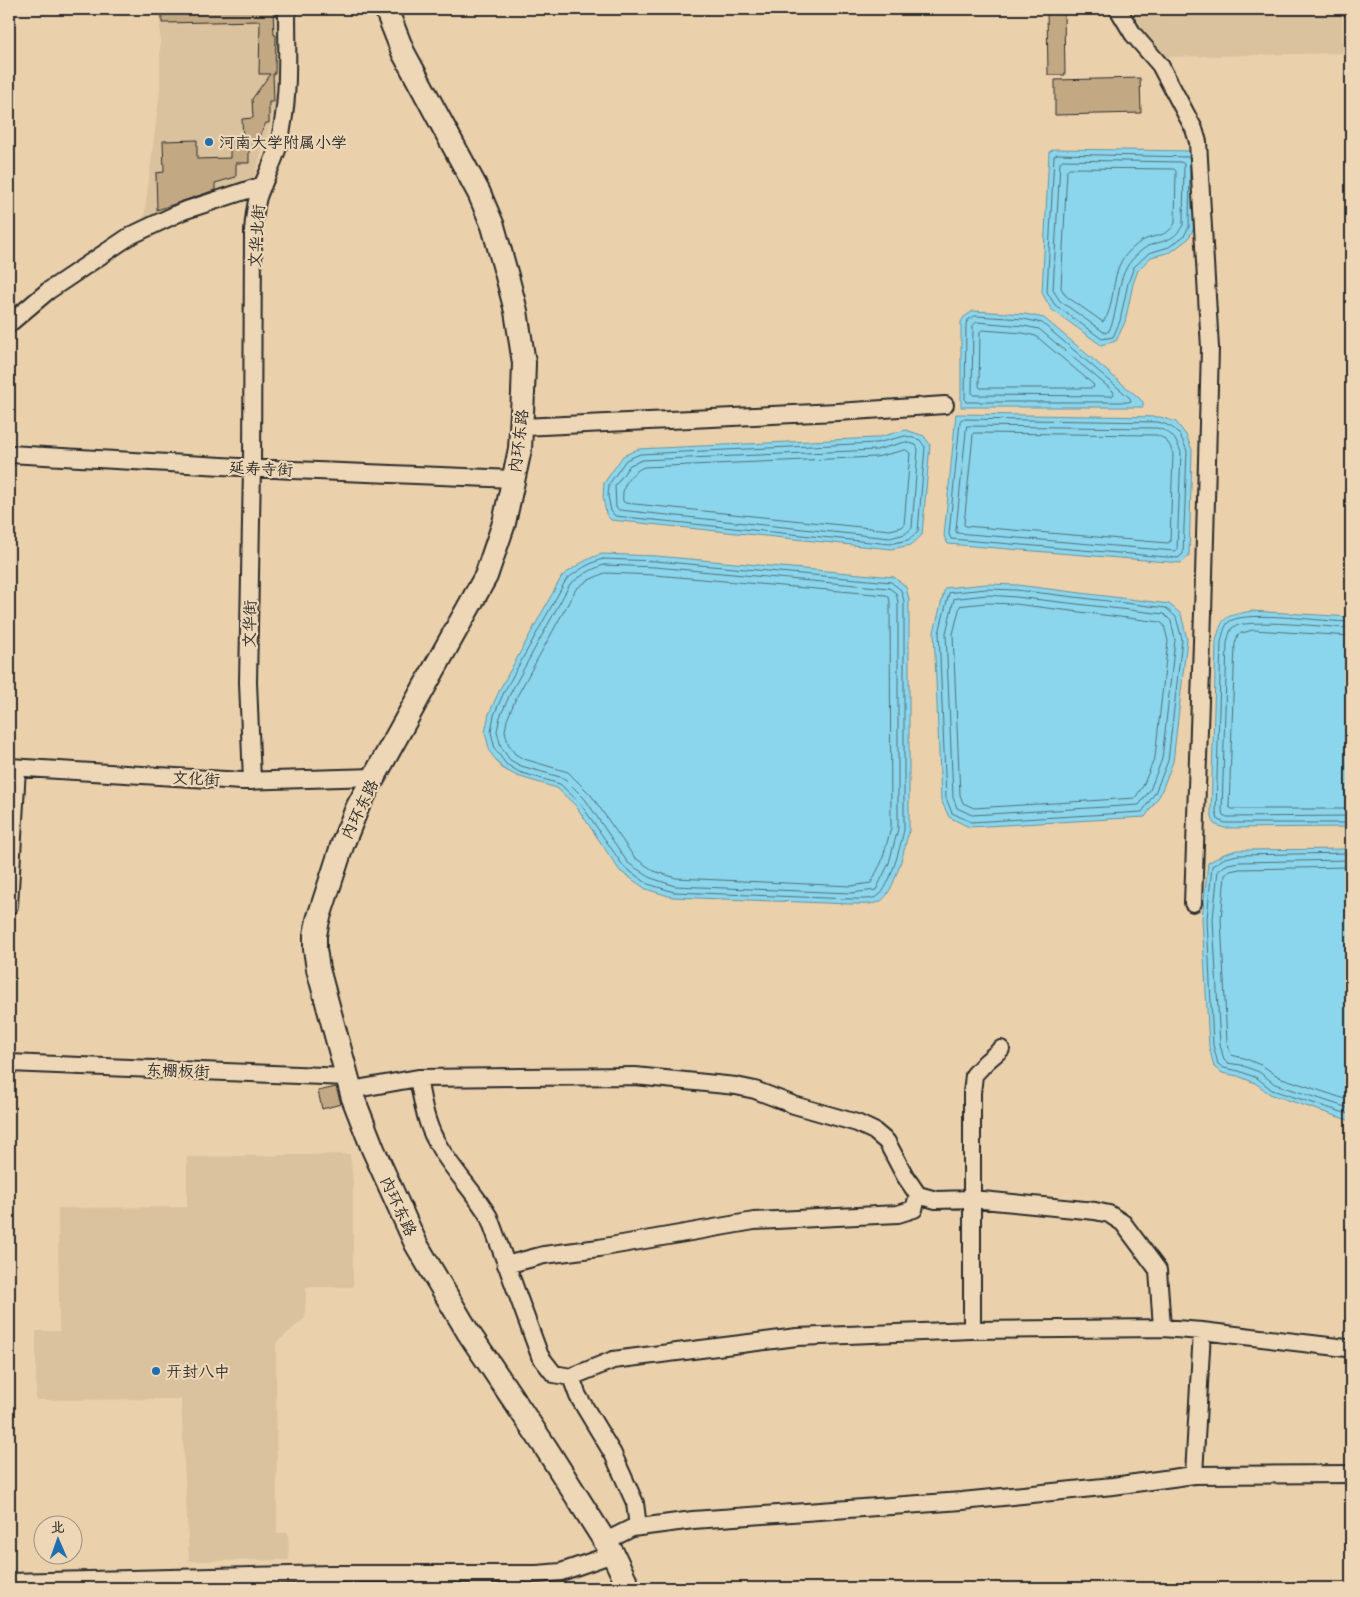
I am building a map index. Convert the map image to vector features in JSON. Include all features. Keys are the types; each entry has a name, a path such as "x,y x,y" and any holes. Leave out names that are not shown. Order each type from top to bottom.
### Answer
{"street":[{"name":"文华北街","path":"252,468 253,231 255,209 278,147 287,96 287,9"},
{"name":"内环东路","path":"386,9 403,52 479,193 493,226 516,311 524,363 522,427 520,449 504,523 486,576 358,806 342,842 315,935 318,969 349,1083 373,1149 416,1244 468,1332 546,1448 609,1548 629,1588"},
{"path":"1118,9 1132,34 1160,65 1194,129 1198,142 1210,348 1193,903"},
{"path":"9,324 48,291 130,236 183,211 263,185"},
{"path":"522,427 945,405"},
{"name":"延寿寺街","path":"9,454 252,468 514,479"},
{"name":"文华街","path":"252,468 248,682 252,781"},
{"path":"9,906 13,767"},
{"name":"文化街","path":"13,767 252,781 374,777"},
{"path":"972,1330 972,1093 974,1075 1001,1049"},
{"name":"东棚板街","path":"9,1063 349,1083 418,1078 635,1076 717,1084 755,1090 794,1105 857,1123 874,1131 887,1142 905,1176 918,1195"},
{"path":"418,1078 428,1125 447,1158 479,1200 488,1217 540,1356 554,1374 571,1377 613,1360 797,1337 972,1330 1162,1328 1346,1348"},
{"path":"506,1265 544,1255 599,1248 754,1221 898,1214 914,1209 918,1195 936,1200 972,1199 1109,1214 1123,1224 1158,1270 1162,1328"},
{"path":"1194,1474 1202,1331"},
{"path":"571,1377 578,1396 613,1454 634,1503 638,1527"},
{"path":"9,1582 330,1574 537,1574 561,1572 609,1548 632,1528 692,1520 962,1501 1113,1486 1194,1474 1351,1474"}],"shaded area":[{"name":"河南大学附属小学","path":"160,9 278,9 277,103 253,181 156,218 144,218 160,91"},
{"path":"1127,9 1342,9 1343,53 1162,57 1130,16"},
{"name":"开封八中","path":"350,1154 353,1181 353,1287 306,1287 305,1318 276,1343 277,1533 288,1533 289,1560 189,1561 181,1399 36,1400 36,1331 59,1331 58,1208 187,1207 187,1157"}],"water":[{"path":"1054,149 1195,151 1194,228 1188,239 1171,252 1151,257 1138,270 1125,322 1116,341 1101,345 1051,309 1042,293 1049,152"},
{"path":"973,311 1025,314 1044,318 1139,398 1143,402 1143,407 961,407 961,322 964,317"},
{"path":"956,414 1160,417 1176,422 1186,435 1192,450 1189,556 1181,563 948,544 944,536"},
{"path":"906,430 924,436 930,445 922,535 911,545 891,549 611,520 606,514 603,496 604,483 623,456 638,449 875,438"},
{"path":"602,554 656,556 894,577 906,587 909,600 909,831 894,881 884,898 876,903 851,904 672,897 646,889 620,871 576,806 557,788 517,776 502,768 490,752 485,732 489,714 500,689 562,576 586,560"},
{"path":"987,584 1017,585 1169,604 1181,614 1187,639 1173,762 1160,795 1145,817 969,827 949,817 941,800 934,632 945,588"},
{"path":"1251,611 1351,617 1351,827 1224,828 1214,824 1211,813 1216,641 1223,621 1226,618"},
{"path":"1351,849 1351,1121 1270,1094 1255,1083 1238,1076 1222,1073 1214,1067 1209,1046 1202,918 1208,863 1224,854 1237,850"}],"building":[{"path":"162,9 273,9 274,35 276,35 275,74 273,74 274,102 269,102 269,123 266,123 257,141 249,141 249,163 236,163 236,177 215,183 215,190 157,210 156,173 164,172 163,141 197,140 197,159 230,158 230,139 243,139 242,119 253,118 252,99 270,74 259,74 260,21 162,23"},
{"path":"1047,9 1064,9 1065,75 1048,75"},
{"path":"1140,78 1141,113 1055,115 1055,80"},
{"path":"336,1087 341,1104 322,1109 318,1091"}],"place":[{"name":"河南大学附属小学","path":"209,142"},
{"name":"开封八中","path":"156,1371"}]}
